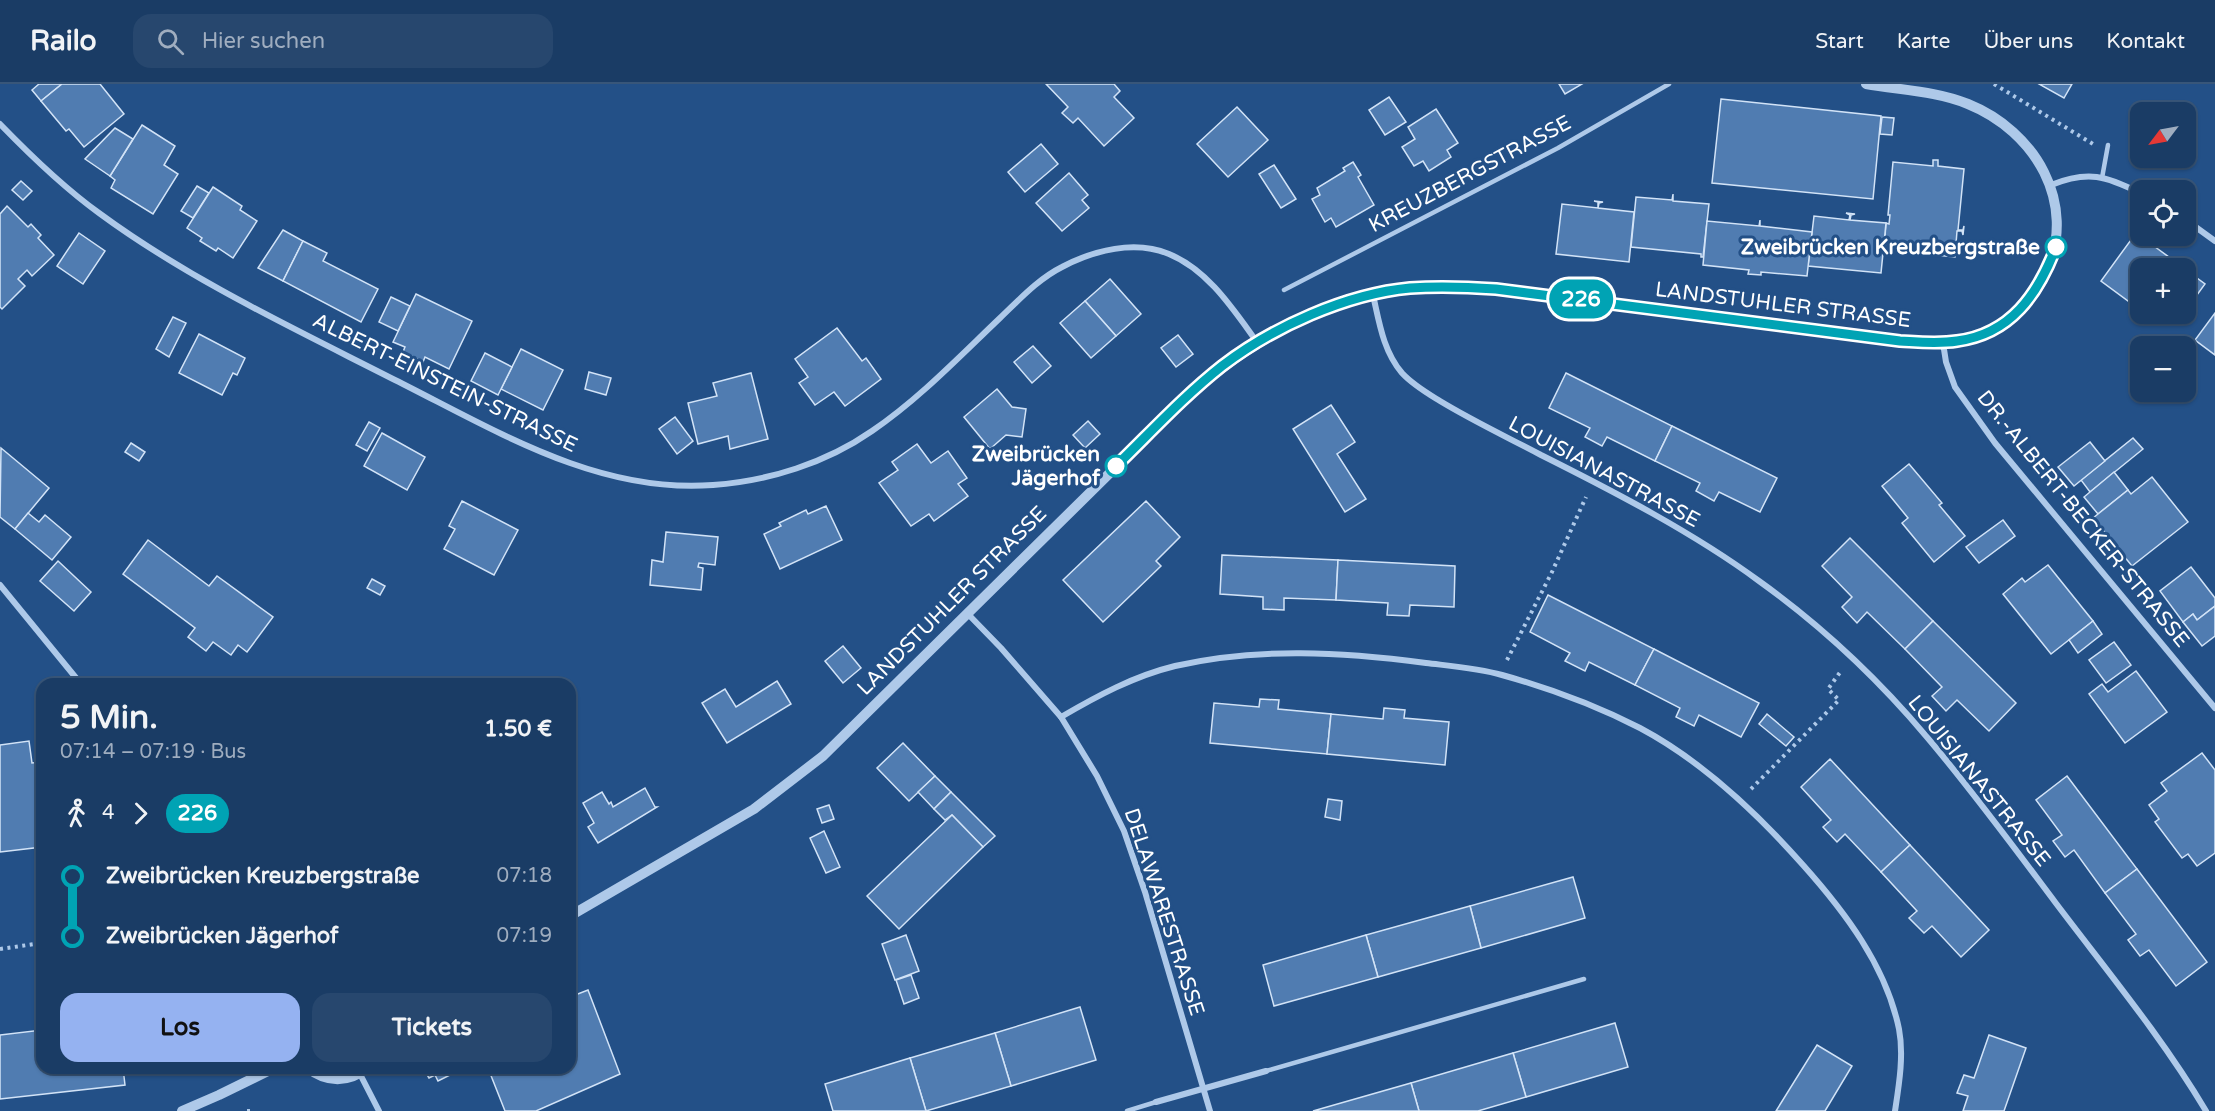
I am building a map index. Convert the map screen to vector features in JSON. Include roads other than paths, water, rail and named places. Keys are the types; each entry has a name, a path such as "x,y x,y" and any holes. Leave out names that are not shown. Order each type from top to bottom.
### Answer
{"street":[{"name":"LANDSTUHLER STRASSE","path":"576,913 754,809 823,756 1194,390 1257,342 1310,316 1373,295 1408,288 1449,286 1496,289 1900,341 1943,343 1960,341 1996,328 2018,313 2036,291 2046,274 2056,247 2057,221 2051,185 2035,154 1994,116 1966,103 1940,96 1866,84"},
{"name":"ALBERT-EINSTEIN-STRASSE","path":"0,124 42,166 98,213 158,253 219,289 532,449 598,474 647,483 711,486 767,478 819,460 871,432 924,390 1032,288 1059,267 1109,250 1130,248 1169,254 1197,272 1225,298 1257,342"},
{"path":"2051,185 2081,176 2102,178 2130,189"},
{"path":"2196,227 2215,241"},
{"name":"LOUISIANASTRASSE","path":"1373,295 1388,350 1400,371 1416,386 1462,415 1593,481 1708,547 1758,580 1812,622 1851,659 1933,744 2176,1061 2206,1111"},
{"name":"DR.-ALBERT-BECKER-STRASSE","path":"1943,343 1946,362 1956,387 1995,443 2215,708"},
{"path":"0,585 76,678"},
{"name":"DELAWARESTRASSE","path":"967,613 1061,717 1097,776 1124,831 1145,892 1210,1111"},
{"path":"1061,717 1098,695 1173,666 1223,656 1292,652 1377,656 1500,674 1568,697 1641,729 1691,760 1740,801 1793,853 1834,900 1861,940 1884,981 1899,1030 1900,1073 1895,1111"},
{"path":"1156,1102 1266,1071"},
{"path":"182,1111 261,1074"},
{"path":"319,1074 326,1078 337,1079 349,1078 358,1074"},
{"path":"365,1074 379,1111"}],"lane":[{"name":"KREUZBERGSTRASSE","path":"1284,290 1558,148 1669,84"},
{"path":"2102,178 2108,145"},
{"path":"1266,1071 1584,979"},
{"path":"1127,1111 1156,1102"}],"place":[{"name":"Zweibrücken Kreuzbergstraße","path":"2056,247"},
{"name":"Zweibrücken Jägerhof","path":"1116,466"}]}
